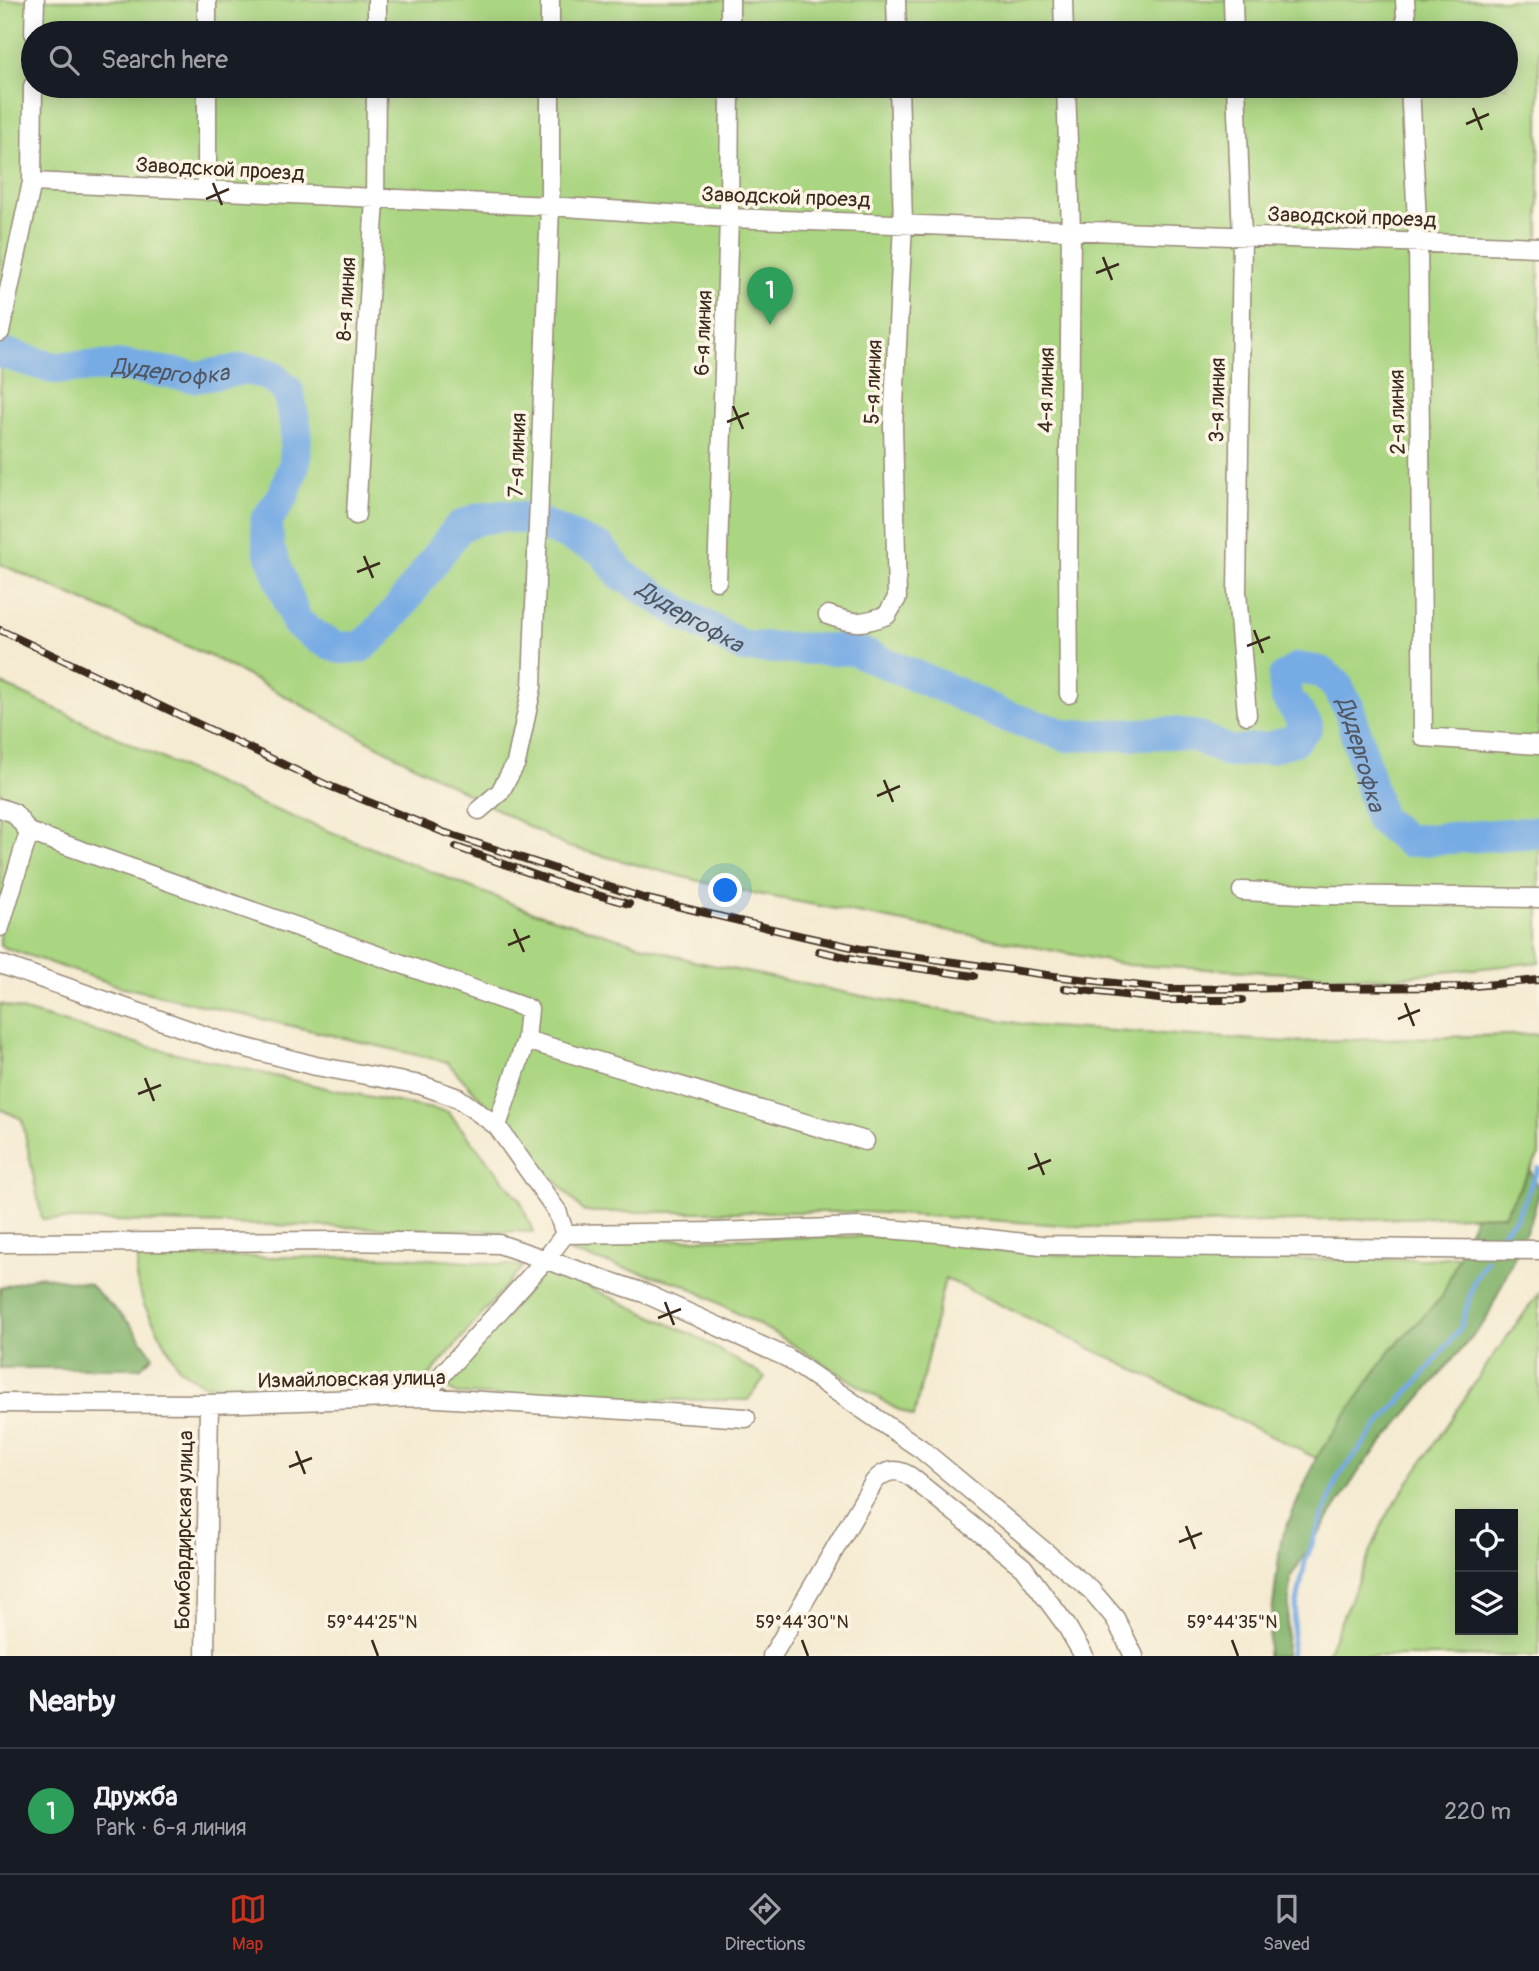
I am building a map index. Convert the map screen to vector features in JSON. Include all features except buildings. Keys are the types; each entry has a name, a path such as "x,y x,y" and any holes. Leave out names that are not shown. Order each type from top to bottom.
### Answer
{"street":[{"path":"34,21 35,0"},
{"path":"207,21 208,0"},
{"path":"377,0 377,21"},
{"path":"550,0 550,21"},
{"path":"730,0 730,21"},
{"path":"897,0 897,21"},
{"path":"1063,0 1064,21"},
{"path":"1233,0 1234,21"},
{"path":"1405,0 1406,21"},
{"path":"0,332 32,182 33,98"},
{"path":"207,98 207,191"},
{"name":"8-я линия","path":"356,515 375,199 376,98"},
{"name":"7-я линия","path":"479,810 500,792 516,763 532,687 550,206 550,98"},
{"name":"6-я линия","path":"717,581 729,218 730,98"},
{"name":"5-я линия","path":"828,615 852,624 873,621 887,615 897,598 893,426 903,224 899,98"},
{"name":"4-я линия","path":"1066,98 1071,230 1069,694"},
{"name":"3-я линия","path":"1236,98 1242,237 1237,593 1247,715"},
{"name":"2-я линия","path":"1411,98 1418,241 1423,737 1539,745"},
{"name":"Заводской проезд","path":"32,182 550,206 729,218 1539,247"},
{"path":"0,808 14,813 29,832 529,1009 526,1040 497,1126"},
{"path":"0,927 29,832"},
{"path":"1242,891 1539,898"},
{"path":"0,964 220,1041 316,1066 421,1085 458,1097 497,1126 557,1210 565,1234"},
{"path":"526,1040 865,1141"},
{"path":"565,1234 861,1227 1041,1245 1539,1250"},
{"path":"422,1397 546,1259 565,1234"},
{"path":"0,1243 344,1241 499,1244 643,1293 786,1357 922,1450 1091,1590 1115,1618 1134,1656"},
{"name":"Измайловская улица","path":"0,1403 209,1404 422,1397 747,1418"},
{"name":"Бомбардирская улица","path":"205,1656 209,1404"},
{"path":"772,1656 874,1482 883,1473 900,1471 1023,1567 1066,1625 1084,1656"}],"green space":[{"path":"0,0 1539,0 1539,962 1388,978 1128,965 726,888 565,846 214,658 0,564"},
{"path":"0,683 258,803 533,912 693,961 862,996 1034,1026 1288,1042 1539,1034 1539,1155 1504,1215 1093,1227 865,1212 584,1212 447,1062 119,986 0,946"},
{"path":"0,1004 146,1046 335,1090 448,1112 520,1200 533,1232 42,1219 22,1119 0,1109"},
{"path":"1530,1170 1539,1194 1531,1220 1486,1320 1361,1468 1291,1576 1285,1656 1267,1656 1281,1540 1316,1458 1391,1350 1442,1297 1475,1216 1504,1215"},
{"path":"869,1236 952,1242 995,1251 1159,1260 1428,1259 1459,1256 1442,1297 1391,1350 1316,1458 945,1278 914,1417 893,1407 776,1334 683,1284 570,1253 578,1241"},
{"path":"138,1257 402,1257 523,1266 423,1383 203,1385 179,1368 144,1305 136,1278"},
{"path":"547,1268 695,1336 765,1377 748,1400 619,1400 457,1394 445,1387"},
{"path":"39,1276 89,1284 130,1324 153,1356 140,1368 0,1368 0,1288"},
{"path":"1539,1293 1539,1656 1326,1656 1385,1518 1486,1366"}],"waterway":[{"name":"Дудергофка","path":"0,352 53,368 125,366 196,377 246,369 269,374 288,391 296,429 295,462 284,494 266,521 269,549 297,623 320,639 340,648 361,647 378,632 459,527 478,519 503,516 530,519 601,549 621,574 682,613 743,647 854,650 1002,715 1068,736 1175,733 1198,737 1230,752 1268,748 1294,740 1307,726 1286,696 1284,678 1298,668 1321,672 1336,684 1349,709 1380,819 1408,841 1539,832"},
{"path":"1500,1235 1516,1218 1539,1168"},
{"path":"1291,1656 1294,1618 1305,1562 1338,1477 1461,1327 1475,1279 1487,1260"}],"railway":[{"path":"0,630 327,785 443,832 643,898 802,936 861,949 1167,989 1462,987 1539,980"},
{"path":"456,847 566,886 629,904"},
{"path":"819,951 859,960 974,976"},
{"path":"1065,988 1167,1000 1242,1000"}],"place":[{"name":"Дружба","path":"770,325"}]}
